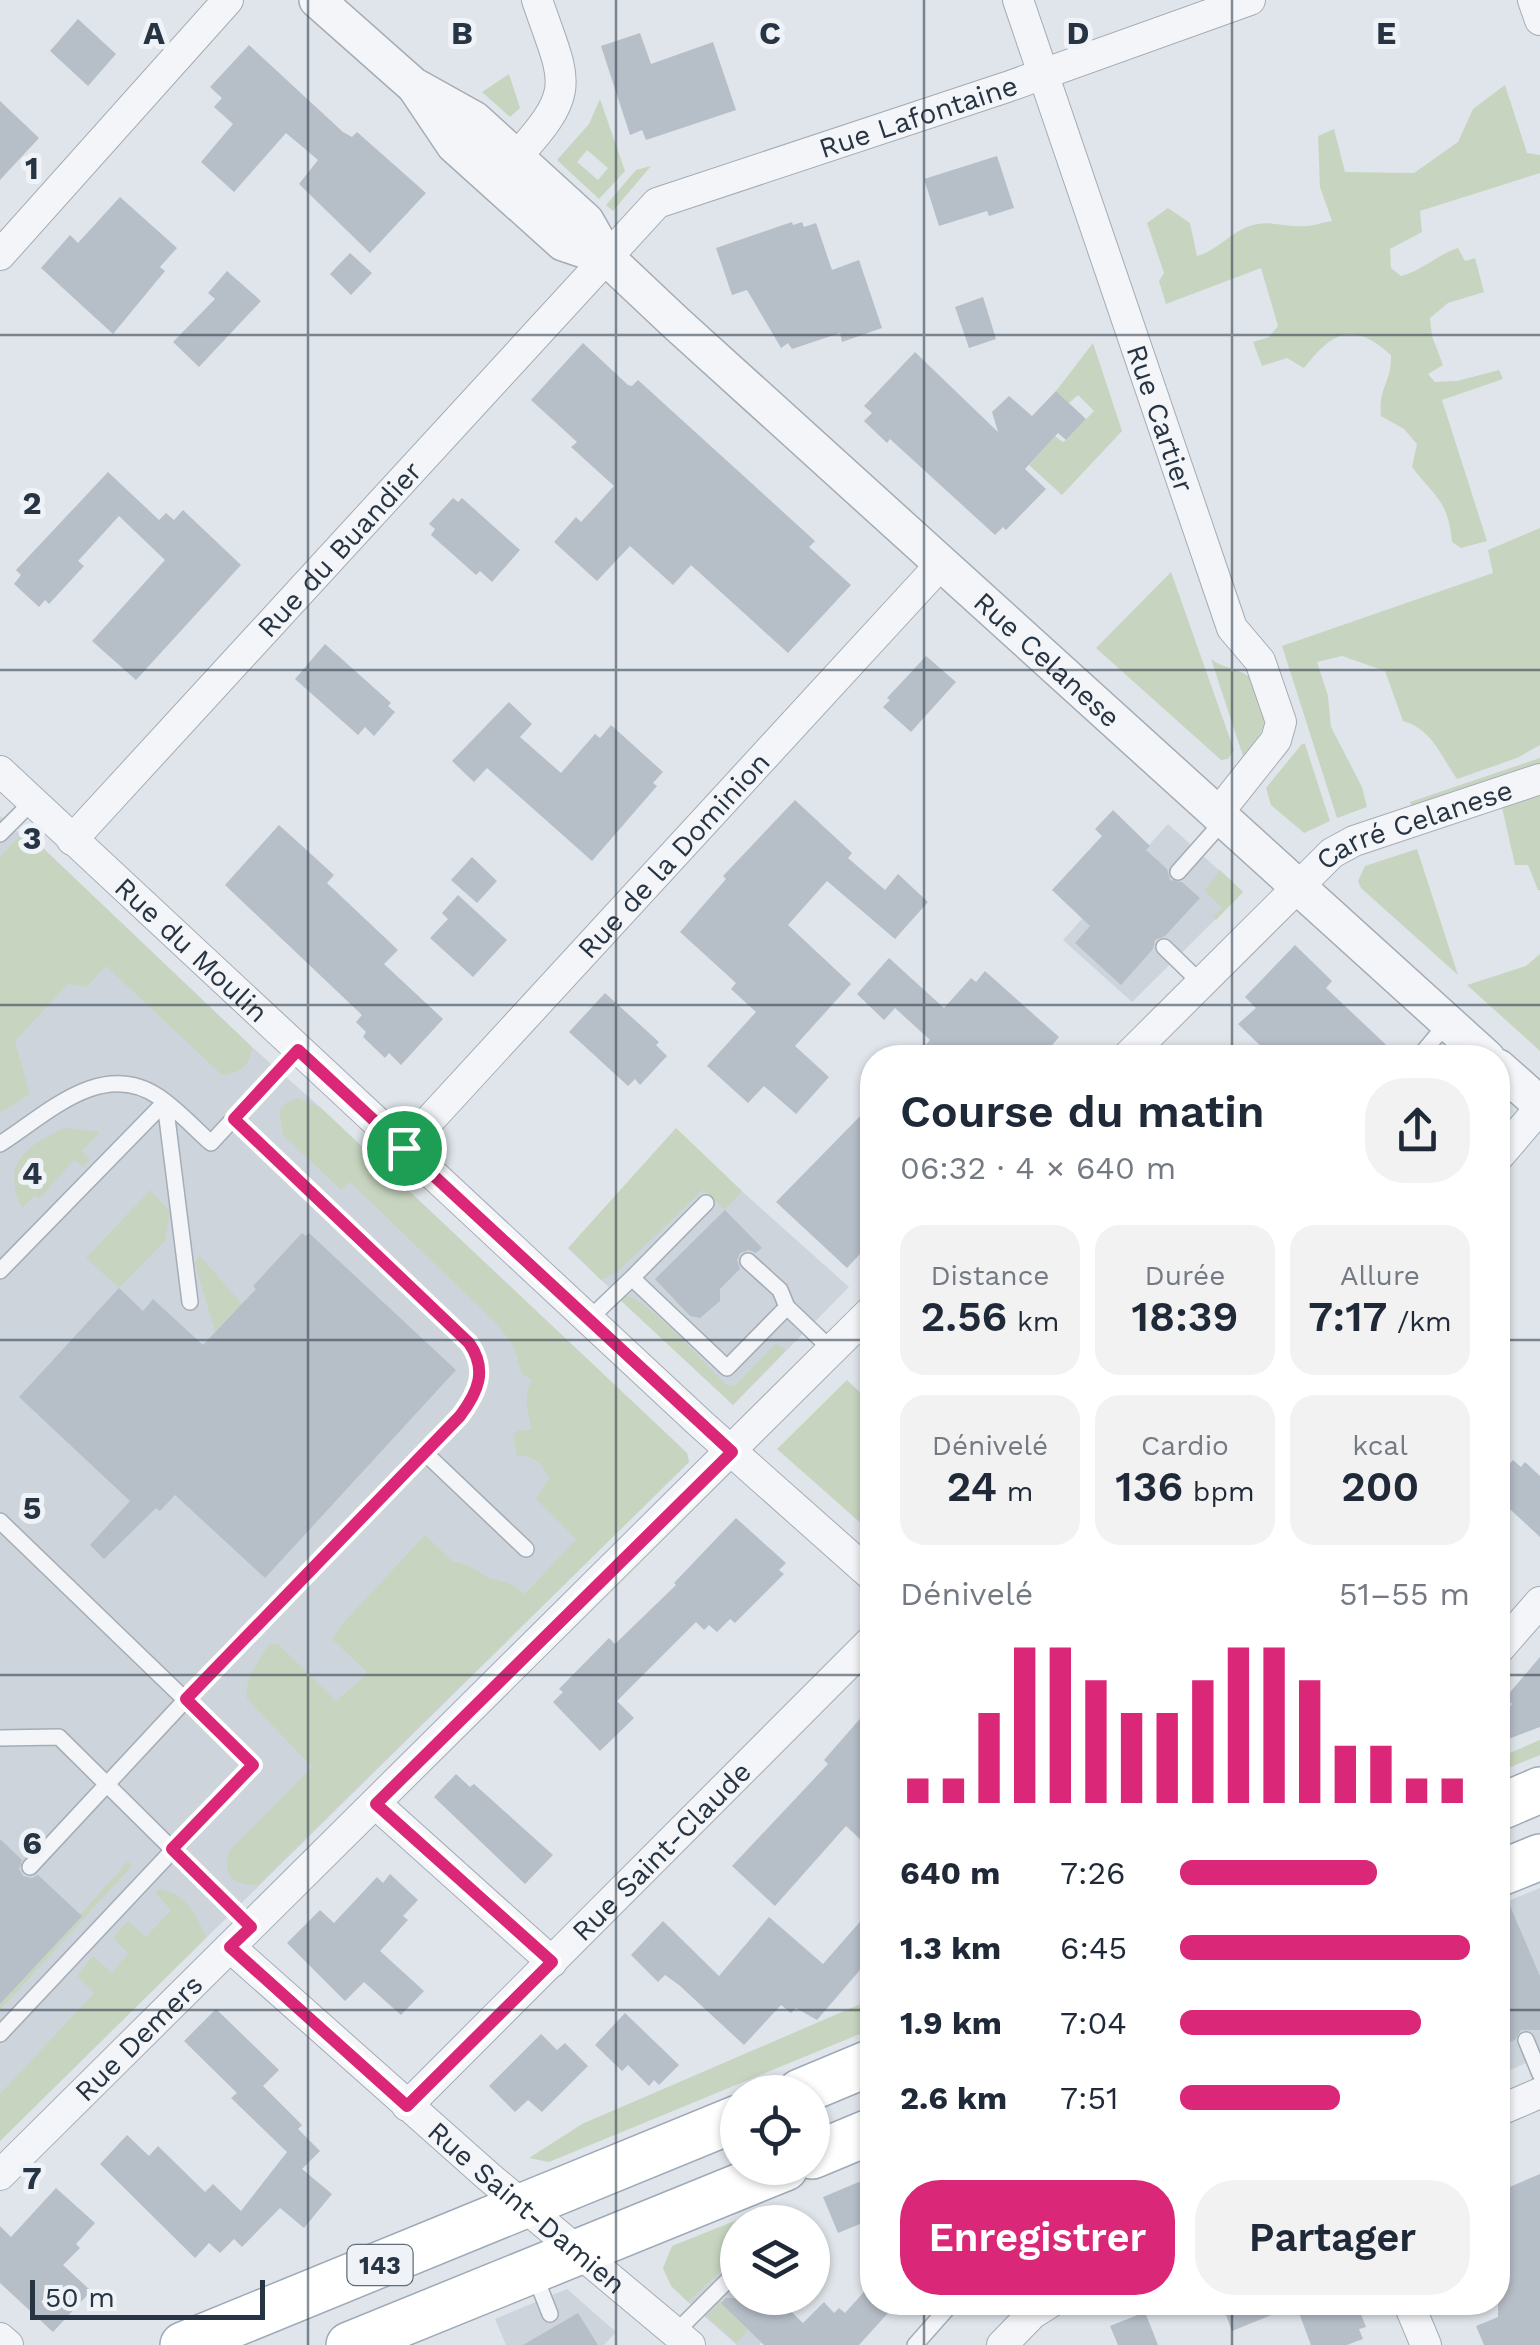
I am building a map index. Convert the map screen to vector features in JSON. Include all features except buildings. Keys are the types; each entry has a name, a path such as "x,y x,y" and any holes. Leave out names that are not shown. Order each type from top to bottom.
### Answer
{"main road":[{"path":"1510,1803 1540,1790"},
{"path":"1510,1869 1540,1856"},
{"path":"830,2080 860,2067"},
{"name":"143","path":"183,2345 720,2125"},
{"path":"830,2148 860,2136"},
{"name":"143","path":"360,2343 742,2185"}],"street":[{"path":"0,255 228,0"},
{"name":"Rue Celanese","path":"317,0 413,85 474,118 586,221 607,258 1473,1045"},
{"path":"516,157 547,123 562,85 537,0"},
{"name":"Rue Cartier","path":"1018,0 1232,628 1260,660 1282,717 1276,740 1222,816"},
{"name":"Rue Lafontaine","path":"607,258 635,224 662,200 1250,0"},
{"path":"1533,0 1540,20"},
{"name":"Rue Celanese","path":"413,85 454,145 562,243 607,258"},
{"name":"Rue du Buandier","path":"72,840 607,258"},
{"name":"Rue de la Dominion","path":"404,1148 941,564"},
{"name":"Rue du Moulin","path":"0,771 588,1320 860,1565"},
{"name":"Carré Celanese","path":"1297,888 1332,853 1354,841 1540,779"},
{"path":"1139,1045 1297,888"},
{"path":"1510,1078 1540,1106 1510,1142"},
{"name":"Rue Demers","path":"0,2174 860,1322"},
{"path":"1510,1636 1540,1602"},
{"name":"Rue Saint-Claude","path":"407,2106 860,1652"},
{"path":"376,1804 552,1962"},
{"name":"Rue Saint-Damien","path":"240,1937 407,2106 683,2339"},
{"path":"1510,2106 1540,2094"},
{"path":"1002,2345 1031,2315"},
{"path":"1413,2315 1426,2345"},
{"path":"0,2338 8,2345"}],"lane":[{"path":"0,834 32,802"},
{"path":"1178,872 1222,816"},
{"path":"1164,947 1201,984"},
{"path":"1429,1045 1448,1022"},
{"path":"0,1144 56,1106 100,1085 123,1082 166,1102 212,1144 298,1050"},
{"path":"0,1271 166,1102"},
{"path":"166,1102 190,1302"},
{"path":"30,1867 424,1452 471,1400 478,1385 478,1356 469,1343 234,1119"},
{"path":"588,1320 706,1203"},
{"path":"748,1261 780,1290 787,1307 832,1350"},
{"path":"632,1278 727,1368 787,1307"},
{"path":"424,1452 526,1549"},
{"path":"0,1522 253,1765 0,2034"},
{"path":"0,1738 60,1738 172,1849 240,1937"},
{"path":"1526,2040 1540,2074"},
{"path":"533,2270 550,2314"},
{"path":"683,2339 720,2293"},
{"path":"915,2345 942,2315"}],"shaded area":[{"path":"0,816 20,834 25,831 320,1107 687,1453 689,1462 0,2141"},
{"path":"1168,824 1243,892 1132,1002 1063,940"},
{"path":"706,1159 849,1287 733,1405 595,1274"},
{"path":"1540,1888 1540,2057 1510,2070 1510,1900"},
{"path":"720,2273 720,2315 788,2315 759,2345 737,2345 688,2302"},
{"path":"567,2289 616,2332 604,2345 506,2345 495,2319"}],"green space":[{"path":"509,74 520,108 510,117 482,92"},
{"path":"1505,85 1527,153 1540,155 1540,173 1420,211 1422,232 1390,249 1391,268 1401,276 1458,248 1465,261 1475,258 1484,292 1448,303 1430,318 1443,365 1428,374 1435,382 1457,381 1499,370 1503,379 1442,400 1487,541 1461,548 1452,542 1439,500 1412,467 1417,444 1404,429 1381,416 1391,355 1378,344 1354,334 1334,339 1304,368 1287,358 1262,366 1253,342 1269,337 1278,326 1261,268 1166,304 1159,281 1164,273 1147,223 1168,208 1190,223 1197,256 1253,225 1308,226 1332,221 1320,187 1318,136 1334,129 1345,172 1414,173 1458,142 1473,109"},
{"path":"600,99 625,171 599,199 557,160 589,124","holes":["587,150 608,168 598,180 577,162"]},
{"path":"651,166 613,211 606,205 636,170"},
{"path":"1093,343 1122,431 1062,495 1029,465 1055,436 1063,442 1094,411 1078,395 1069,403 1056,391"},
{"path":"1540,528 1540,745 1517,758 1457,779 1429,737 1403,721 1385,671 1342,656 1317,662 1328,696 1331,727 1362,787 1367,807 1337,818 1282,646 1493,573 1488,550"},
{"path":"1171,572 1234,750 1228,759 1221,760 1096,648"},
{"path":"1211,659 1248,676 1259,698 1264,723 1243,756"},
{"path":"1302,744 1330,821 1304,833 1271,805 1266,788"},
{"path":"1540,758 1540,764 1412,807 1410,802"},
{"path":"1540,794 1538,890 1528,865 1515,865 1502,807"},
{"path":"25,831 252,1047 243,1067 222,1075 106,966 87,987 68,984 15,1041 30,1094 0,1113 0,857"},
{"path":"1417,849 1458,975 1361,888 1358,881 1365,866"},
{"path":"1220,870 1243,892 1216,920 1213,917 1222,908 1205,891"},
{"path":"1540,954 1540,1051 1467,985 1526,966"},
{"path":"298,1098 320,1107 687,1453 689,1462 258,1885 250,1885 232,1878 227,1867 229,1851 312,1767 247,1699 250,1677 269,1644 278,1644 336,1701 368,1673 332,1639 425,1535 452,1561 509,1583 525,1594 576,1539 536,1499 549,1478 543,1468 533,1459 517,1456 513,1435 532,1429 527,1398 532,1379 522,1375 514,1347 497,1324 350,1182 341,1190 283,1135 279,1111"},
{"path":"65,1128 100,1132 82,1151 90,1159 83,1167 74,1160 39,1199 35,1195 22,1208 14,1179 16,1167 28,1149"},
{"path":"676,1128 742,1191 725,1210 703,1190 616,1273 601,1280 568,1248"},
{"path":"150,1190 170,1212 165,1241 119,1288 86,1258"},
{"path":"199,1255 242,1304 215,1332 195,1263"},
{"path":"625,1295 663,1321 728,1386 735,1386 776,1343 786,1350 733,1405 619,1299"},
{"path":"847,1380 860,1392 860,1522 777,1449"},
{"path":"1540,1740 1540,1755 1510,1767 1510,1753"},
{"path":"128,1861 132,1866 0,2010 0,2004"},
{"path":"159,1889 183,1900 206,1938 0,2141 0,2094 94,1993 77,1976 93,1956 112,1973 128,1953 113,1938 128,1921 146,1937 171,1910 155,1893"},
{"path":"860,2004 860,2034 760,2075 720,2075 720,2092 549,2162 529,2158 582,2124"},
{"path":"720,2227 720,2273 688,2302 671,2286 663,2268 672,2246"},
{"path":"720,2301 720,2315 735,2315 749,2328 737,2343 706,2316"}],"route":[{"path":"298,1050 404,1148 732,1452 376,1804 552,1962 407,2106 230,1947 251,1927 172,1849 253,1765 186,1699 460,1416 478,1385 480,1371 478,1356 469,1343 234,1119 298,1050"}]}
